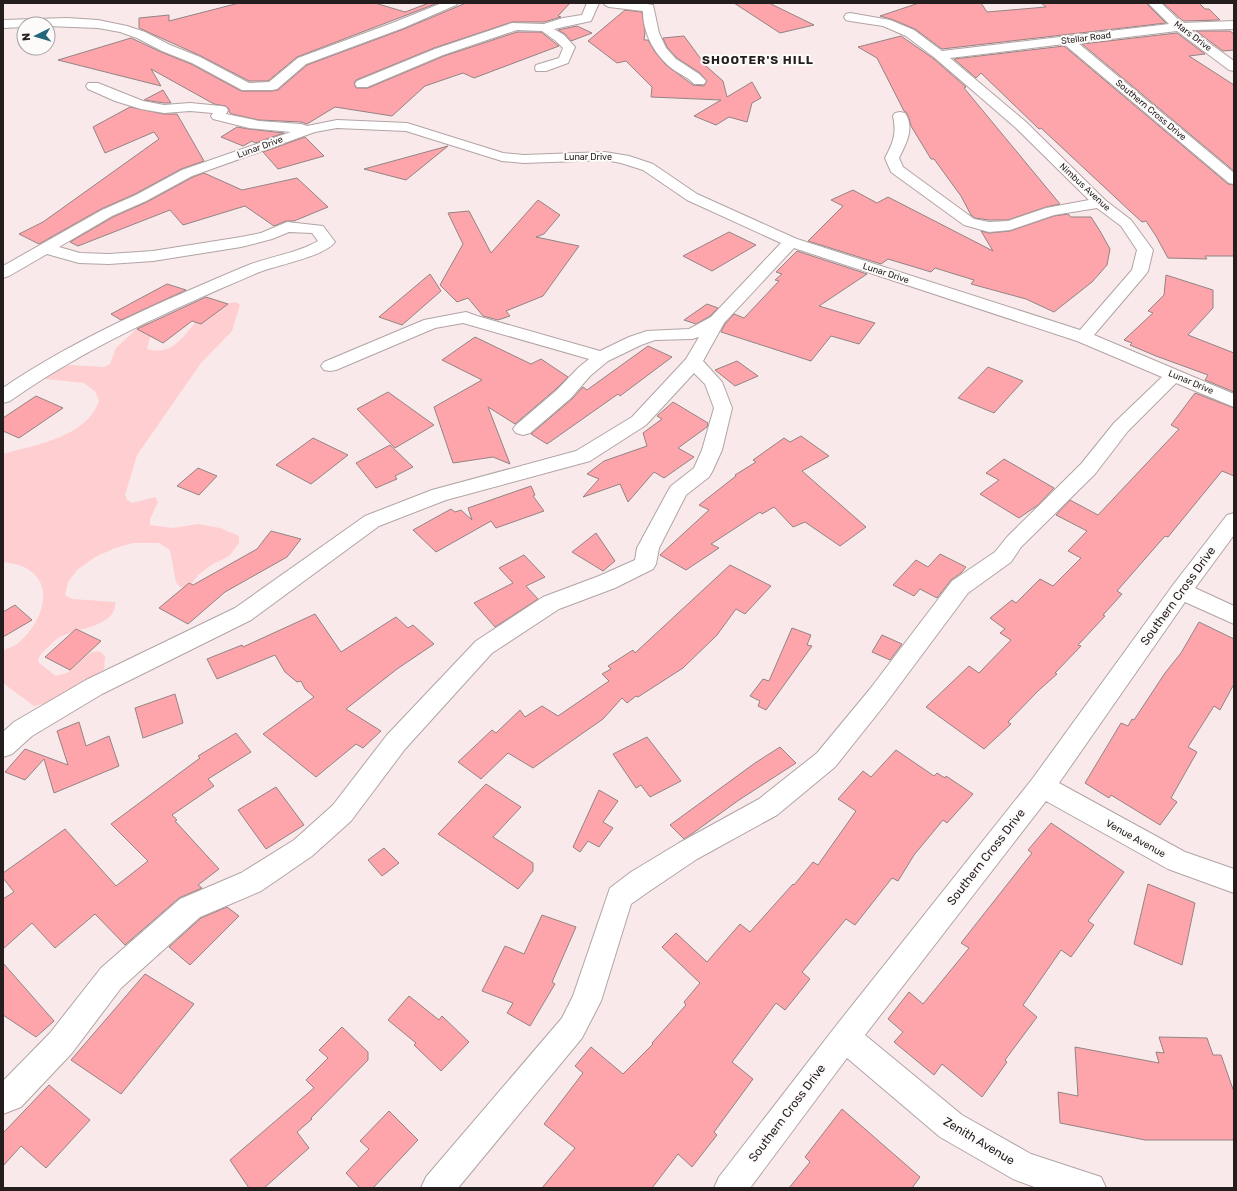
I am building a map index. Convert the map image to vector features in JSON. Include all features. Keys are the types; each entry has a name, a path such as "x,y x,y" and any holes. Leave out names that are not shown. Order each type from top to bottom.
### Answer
{"street":[{"path":"3,24 67,22 98,24 123,29 141,35 166,48 196,60 247,87 272,86 302,61 399,25 452,3"},
{"path":"362,84 439,52 516,26 545,28 563,22 587,18 593,3"},
{"path":"609,3 649,8 648,19 651,32 665,54 678,67 693,74 699,81"},
{"name":"Mars Drive","path":"1154,3 1179,27 1234,67"},
{"name":"Nimbus Avenue","path":"850,17 886,23 910,33 939,55 1021,125 1100,203 1126,222 1145,250 1140,271 1083,337"},
{"name":"Stellar Road","path":"939,55 1179,27 1234,25"},
{"path":"541,68 564,60 569,47 560,38 545,28"},
{"name":"Southern Cross Drive","path":"1067,40 1234,180"},
{"path":"93,86 120,98 141,105 164,109 208,108 221,110 218,116 237,123 254,126 312,129"},
{"path":"900,116 904,127 902,139 892,158 896,169 969,222 989,226 1010,225 1051,211 1100,203"},
{"name":"Lunar Drive","path":"3,272 107,213 141,198 187,173 312,129 337,124 407,127 502,157 524,159 605,156 624,159 648,167 692,197 791,242 1083,337 1234,401"},
{"path":"3,397 30,377 108,333 268,263 318,248 327,242 317,229 287,227 266,236 241,242 153,256 108,259 79,258 44,248"},
{"path":"3,747 23,729 94,687 243,614 372,521 439,495 583,456 639,421 694,362 717,321 791,242"},
{"path":"330,366 430,324 466,317 471,320 602,357"},
{"path":"523,429 564,394 584,372 602,357 635,341 653,336 692,334 717,321"},
{"path":"3,1099 10,1096 61,1043 111,978 190,908 251,882 303,848 342,813 396,742 484,648 551,604 606,582 645,564 648,548 678,491 702,472 712,450 723,408 714,382 694,362"},
{"path":"437,1188 572,1028 586,1001 620,897 641,881 688,851 768,807 826,760 878,696 960,587 1003,557 1014,542 1088,469 1121,427 1174,375"},
{"name":"Southern Cross Drive","path":"730,1188 845,1037 1042,786 1181,591 1234,520"},
{"path":"1181,591 1234,616"},
{"name":"Venue Avenue","path":"1042,786 1177,861 1234,881"},
{"name":"Zenith Avenue","path":"845,1037 951,1126 1024,1168 1090,1188"}],"shaded area":[{"path":"236,302 240,305 232,331 201,363 137,455 125,495 127,500 132,503 155,497 158,502 150,519 150,525 173,528 198,524 220,528 239,536 239,543 229,556 211,565 198,575 189,587 180,587 176,582 170,550 159,543 133,543 115,548 95,557 77,570 68,582 65,595 72,599 115,602 114,611 102,622 64,635 56,640 41,654 38,662 56,676 67,673 90,653 99,651 105,656 104,669 63,700 34,706 3,683 3,651 17,644 33,627 39,616 43,594 41,584 35,574 22,566 3,562 3,454 44,443 72,431 93,413 99,401 95,391 84,383 46,379 41,377 41,373 70,365 104,367 110,364 116,348 142,324 150,323 153,326 147,349 157,351 166,349 174,346 207,310 218,305"}],"building":[{"path":"239,3 375,3 405,12 429,3 438,3 297,57 268,81 249,81 201,56 139,28 139,18 169,15 169,21"},
{"path":"466,3 570,3 558,16 561,17 544,22 512,22 434,48 356,80 354,83 356,88 368,88 444,56 517,32 541,32 559,46 474,78 463,73 425,86 392,116 335,107 307,124 301,122 259,120 232,114 226,106 214,104 151,69 161,86 58,60 131,38 191,64 241,91 272,91 278,90 307,65 404,29"},
{"path":"734,3 769,3 814,25 780,33"},
{"path":"919,3 981,3 987,12 1046,7 1041,3 1146,3 1166,23 942,49 915,29 880,16"},
{"path":"1163,3 1199,3 1205,9 1209,9 1220,20 1183,21"},
{"path":"625,10 642,12 645,32 644,40 648,40 655,52 666,65 693,85 704,86 707,81 700,73 677,58 667,47 663,38 684,36 706,66 723,81 727,97 752,82 761,98 752,103 747,122 729,117 716,125 694,116 721,100 651,97 652,87 626,61 617,63 588,41"},
{"path":"577,26 592,33 571,41 565,34 558,30"},
{"path":"1196,31 1230,31 1234,34 1234,50 1223,51"},
{"path":"1177,33 1205,54 1189,56 1234,85 1234,171 1082,44"},
{"path":"901,36 934,59 966,87 964,88 1060,204 1046,207 1008,220 989,220 975,218 971,215 961,196 934,159 931,159 911,126 906,112 904,111 877,58 858,47"},
{"path":"1064,46 1228,184 1234,185 1234,256 1205,256 1207,259 1168,258 1146,221 1142,222 1041,128 1039,129 981,73 976,78 954,59"},
{"path":"163,90 171,103 144,100"},
{"path":"130,107 164,114 177,114 204,161 181,169 135,194 101,209 39,244 19,234 43,222 159,139 154,132 105,153 93,127"},
{"path":"237,127 284,133 255,143 252,141 243,146 221,137"},
{"path":"305,137 324,156 278,169 263,152"},
{"path":"448,146 406,180 364,169"},
{"path":"204,173 242,190 297,178 328,207 294,221 286,221 274,226 245,206 183,225 170,210 78,246 70,242 113,217 147,202 193,177"},
{"path":"853,190 877,203 888,197 993,251 981,231 989,233 1010,231 1054,216 1068,214 1071,217 1091,217 1110,249 1107,265 1092,282 1054,312 1026,299 971,284 974,280 935,268 931,272 888,259 881,264 808,241 843,206 831,200"},
{"path":"538,200 560,215 544,234 536,237 579,246 543,296 506,311 510,316 498,320 483,316 468,298 457,302 440,285 463,244 448,213 469,211 491,253"},
{"path":"729,232 756,245 712,271 683,256"},
{"path":"797,251 867,274 819,306 875,323 859,344 831,336 811,361 721,332 725,324 734,314 744,318 779,281 775,280 782,274 776,272"},
{"path":"430,274 441,291 402,325 379,317"},
{"path":"1166,275 1213,290 1213,308 1188,335 1234,353 1234,392 1205,380 1208,375 1156,356 1130,345 1132,343 1124,340 1153,313 1148,311 1164,295"},
{"path":"167,284 186,290 121,320 111,314"},
{"path":"206,297 228,304 201,324 192,321 163,343 137,329"},
{"path":"707,304 718,308 710,316 696,324 684,320"},
{"path":"475,337 531,364 541,359 568,377 515,424 488,407 510,464 493,457 453,463 434,407 482,380 442,360"},
{"path":"648,346 672,357 620,396 618,394 547,444 531,434 572,399 583,387 587,390"},
{"path":"737,361 758,376 735,386 715,370"},
{"path":"988,367 1023,381 994,413 958,398"},
{"path":"388,392 434,425 395,448 357,409"},
{"path":"1195,393 1234,408 1234,476 1222,471 1168,537 1165,536 1117,591 1122,594 1103,615 1105,616 1078,645 1081,646 1055,673 1057,674 1008,722 1011,724 984,749 926,707 969,666 979,673 1011,640 1000,633 1005,629 990,618 1012,600 1016,603 1040,579 1053,586 1081,558 1068,551 1087,531 1056,515 1070,500 1098,515 1179,429 1171,425"},
{"path":"36,396 63,408 19,438 3,431 3,418"},
{"path":"673,402 708,423 707,427 678,448 694,457 664,478 654,472 628,502 620,484 583,497 599,479 587,474 604,461 647,446 643,433 662,419 657,416"},
{"path":"801,436 829,456 802,471 866,527 840,546 805,522 793,527 774,507 762,514 760,512 711,544 719,548 686,570 660,555 709,510 699,505 736,476 735,475 756,462 753,460 784,438 790,442"},
{"path":"313,438 348,455 311,484 276,465"},
{"path":"390,445 413,467 395,476 397,479 376,488 356,463"},
{"path":"1004,459 1054,488 1038,505 1019,518 980,494 999,480 986,473"},
{"path":"198,468 217,476 199,495 177,486"},
{"path":"531,486 535,495 533,496 544,511 496,528 491,521 436,552 413,530 451,509 455,512 461,510 472,520 468,508"},
{"path":"271,531 301,539 287,557 225,592 188,624 159,608 189,583 193,585 257,549"},
{"path":"596,533 615,561 603,571 572,552"},
{"path":"940,554 966,567 961,573 951,580 937,598 920,589 914,596 893,585 916,560 928,567"},
{"path":"524,555 545,577 526,586 538,599 495,627 474,603 513,583 499,568"},
{"path":"730,565 771,586 745,614 736,609 717,635 683,668 627,703 622,698 603,719 533,768 508,753 481,779 458,762 492,730 496,733 520,710 525,717 542,706 558,716 609,681 602,674 611,669 608,666 633,650 635,653"},
{"path":"15,605 32,620 3,637 3,612"},
{"path":"315,614 341,652 396,617 408,628 413,625 434,644 397,669 346,709 381,731 363,748 356,744 316,777 263,734 314,697 305,689 301,681 297,682 285,672 275,655 217,679 207,659 242,645 243,647"},
{"path":"1199,622 1234,639 1234,684 1220,710 1214,706 1188,747 1197,752 1171,798 1177,802 1160,825 1111,795 1109,798 1085,783 1121,723 1128,726 1132,719 1134,720 1165,673 1181,653"},
{"path":"792,628 811,635 807,645 812,646 766,710 758,706 760,701 750,696 763,679 769,681"},
{"path":"76,629 101,641 70,670 45,657"},
{"path":"882,635 902,644 890,660 872,652"},
{"path":"175,694 183,723 143,738 135,708"},
{"path":"79,722 86,746 109,736 119,766 54,793 44,759 25,780 5,772 25,749 68,765 57,731"},
{"path":"236,733 251,752 208,779 214,786 172,815 177,820 175,821 219,869 198,885 202,888 179,898 125,945 95,914 55,948 32,923 3,949 3,899 14,892 3,878 3,873 65,829 116,886 148,861 111,824 200,758 198,756"},
{"path":"647,737 681,781 650,797 641,785 636,788 613,754"},
{"path":"780,747 796,763 739,800 684,839 670,825 755,763"},
{"path":"896,750 934,776 937,773 945,778 946,776 973,794 947,823 943,820 914,855 898,881 892,878 855,925 846,919 802,972 810,979 785,1010 776,1003 732,1062 753,1079 714,1132 717,1135 692,1167 678,1154 652,1188 542,1188 575,1148 544,1124 583,1073 575,1066 591,1047 623,1074 653,1044 652,1043 686,1005 684,1002 700,983 662,947 676,933 707,962 740,924 750,932 793,884 794,885 813,862 818,865 856,811 838,799 863,771 871,777"},
{"path":"486,784 521,807 493,837 533,863 533,871 518,889 438,834"},
{"path":"276,787 304,825 266,849 238,810"},
{"path":"599,790 618,801 603,822 613,828 599,847 588,841 580,852 573,847"},
{"path":"1051,823 1124,872 1088,921 1094,925 1071,957 1061,950 1023,1005 1037,1017 1005,1060 1007,1062 982,1097 942,1064 934,1075 894,1042 903,1032 888,1019 909,992 923,1004 969,948 961,943 1032,853 1028,850"},
{"path":"384,848 399,863 382,876 368,860"},
{"path":"1148,884 1195,903 1182,965 1134,944"},
{"path":"227,907 239,916 190,965 169,947 201,918"},
{"path":"542,915 576,927 552,982 555,984 530,1026 507,1013 513,1003 482,991 505,946 524,954"},
{"path":"3,963 54,1021 36,1037 3,1015"},
{"path":"145,974 194,1004 121,1094 71,1060"},
{"path":"409,996 439,1020 442,1016 469,1042 441,1071 414,1045 416,1043 388,1020"},
{"path":"342,1027 368,1052 368,1060 311,1118 312,1119 297,1132 309,1148 264,1188 249,1188 230,1160 314,1088 306,1080 328,1058 319,1050"},
{"path":"1159,1037 1207,1038 1213,1055 1221,1055 1234,1092 1234,1140 1145,1140 1060,1123 1058,1092 1078,1096 1075,1047 1159,1063 1156,1052 1164,1053"},
{"path":"49,1085 90,1120 46,1168 21,1146 3,1166 3,1133"},
{"path":"842,1109 920,1177 912,1188 789,1188 810,1162 805,1157"},
{"path":"389,1111 418,1140 373,1188 360,1188 346,1173 369,1149 360,1141"}],"district":[{"name":"SHOOTER'S HILL","path":"758,60"}]}
